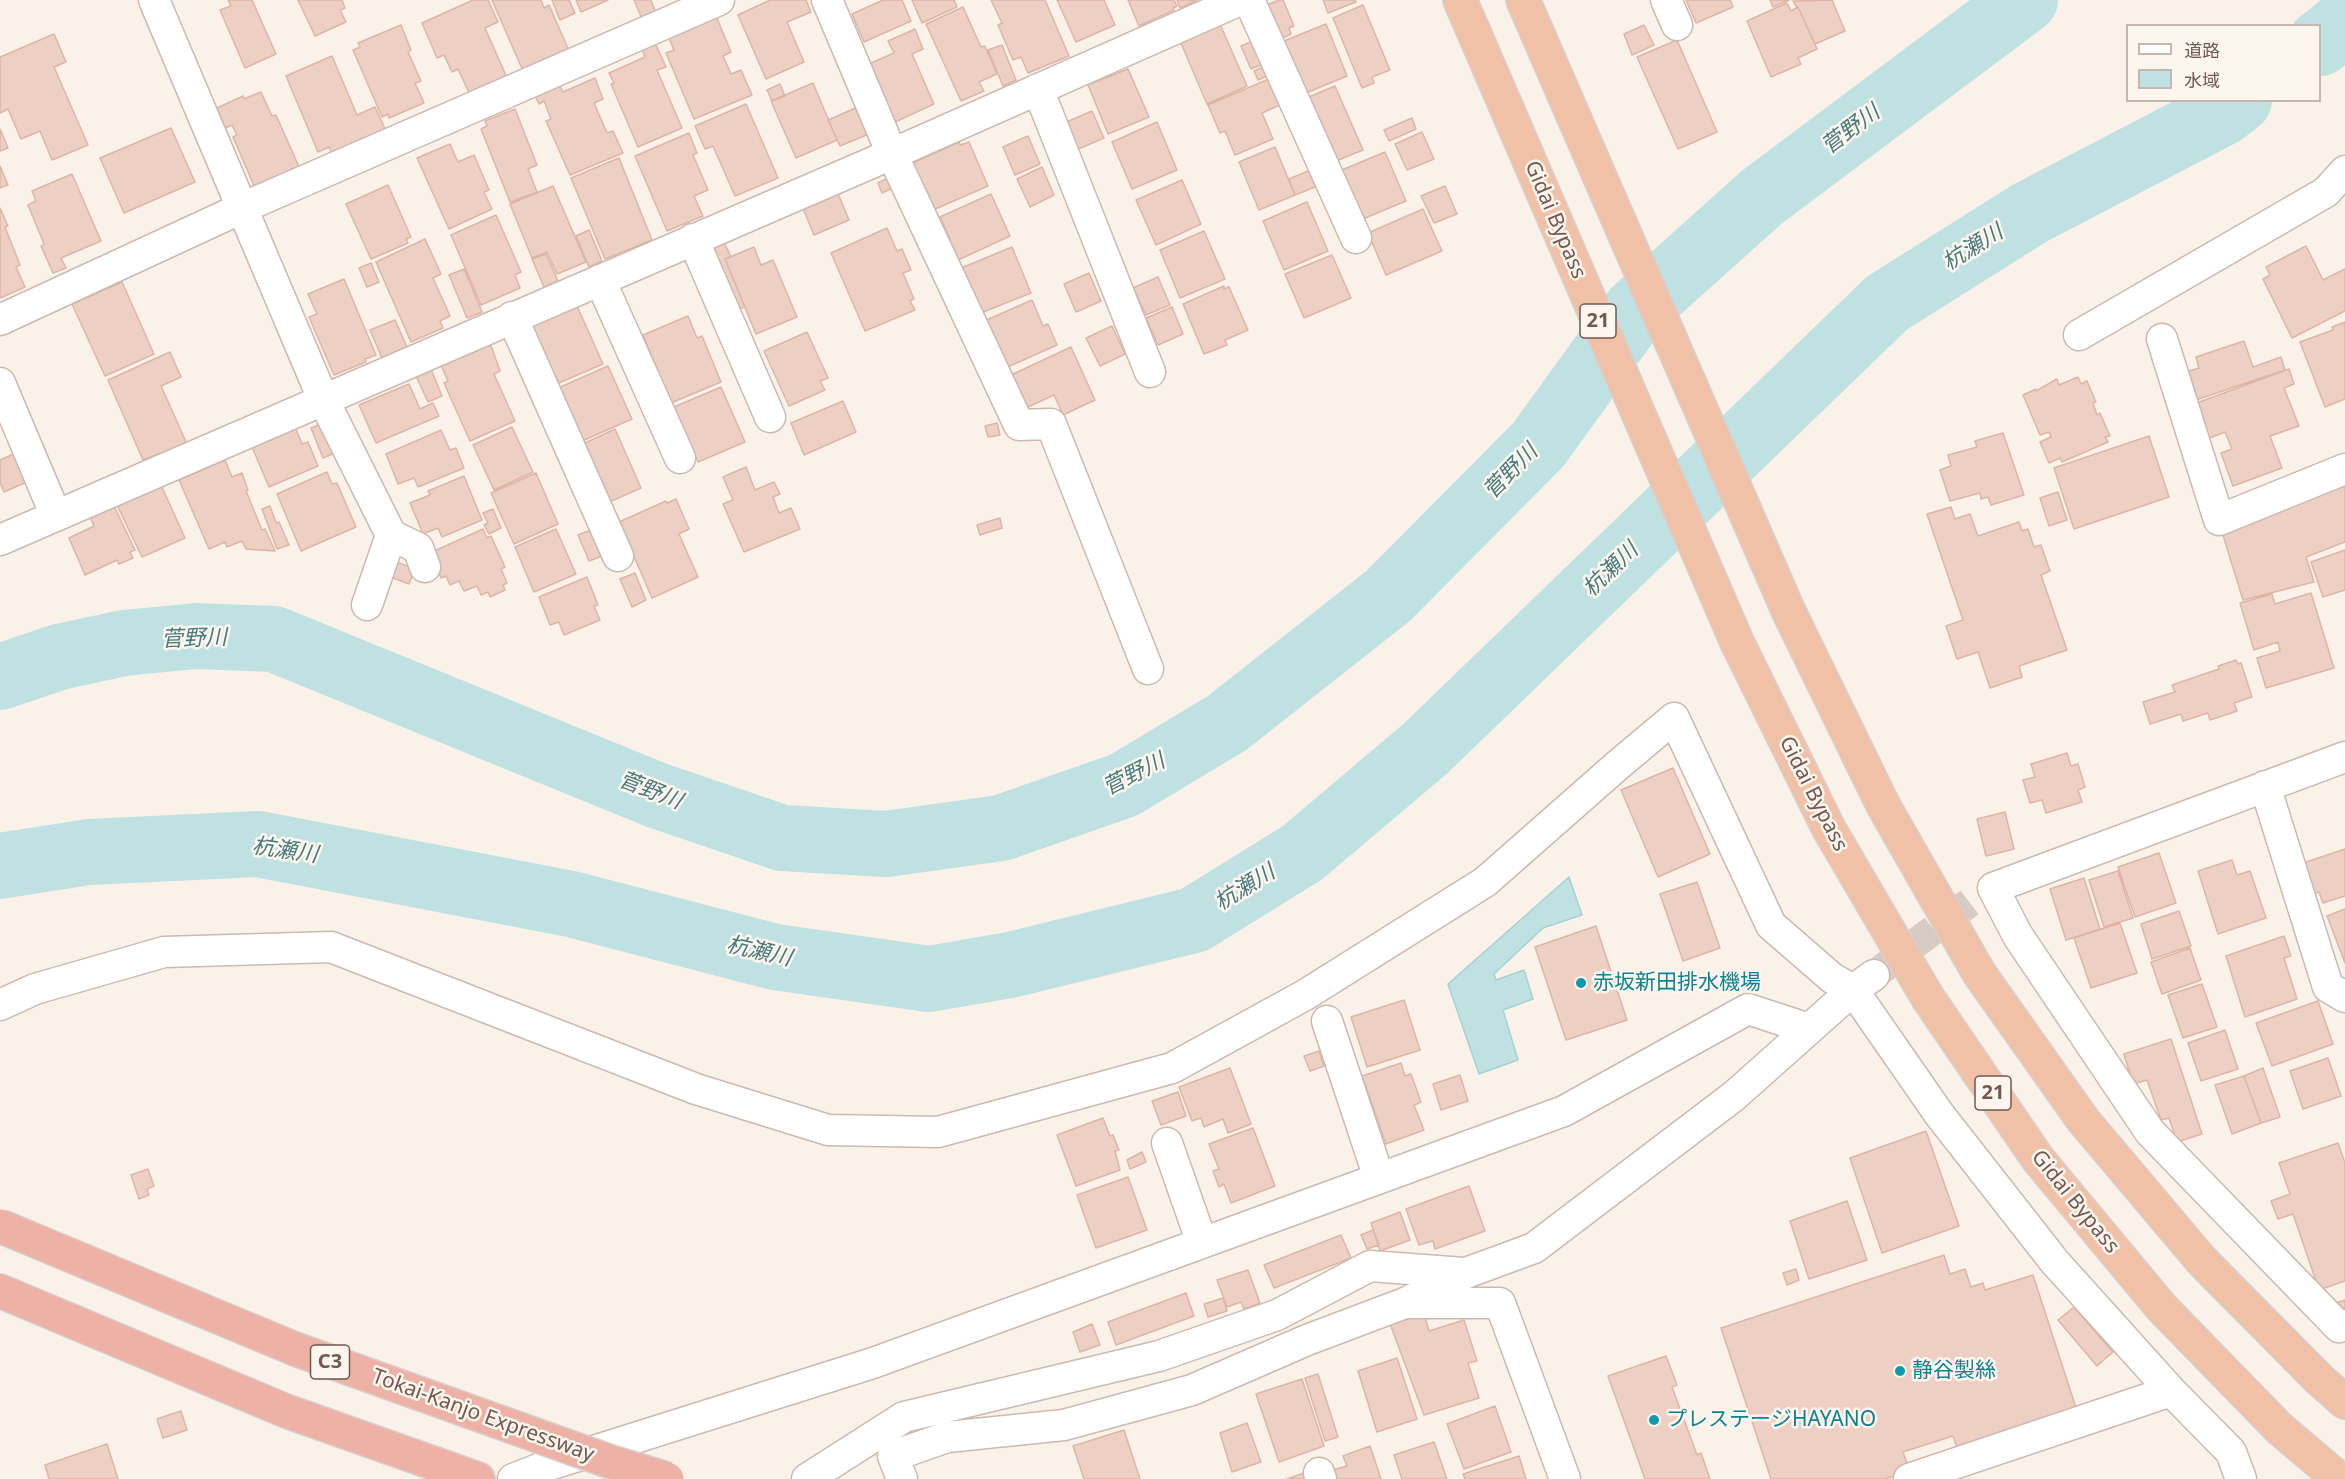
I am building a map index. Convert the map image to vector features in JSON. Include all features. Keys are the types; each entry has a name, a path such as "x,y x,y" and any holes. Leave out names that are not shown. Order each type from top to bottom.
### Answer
{"highway":[{"name":"Gidai Bypass","path":"1460,0 1737,642 1835,839 1928,998 2038,1159 2162,1308 2279,1428 2339,1479"},
{"path":"1523,0 1788,610 1883,805 1980,973 2083,1120 2202,1261 2320,1380 2345,1402"},
{"name":"Tokai-Kanjo Expressway","path":"0,1226 295,1349 611,1462 667,1479"},
{"path":"0,1290 286,1411 478,1479"}],"street":[{"path":"154,0 323,399 391,535 418,548 424,567"},
{"path":"0,320 242,208 719,0"},
{"path":"827,0 892,154 1019,425 1051,424 1148,669"},
{"path":"0,540 892,154 1240,0"},
{"path":"1249,0 1356,238"},
{"path":"1038,89 1150,372"},
{"path":"2079,335 2326,192 2345,171"},
{"path":"693,239 770,417"},
{"path":"600,280 680,458"},
{"path":"512,317 618,556"},
{"path":"2162,339 2219,520 2345,469"},
{"path":"0,383 56,516"},
{"path":"367,605 391,535"},
{"path":"0,1005 35,989 164,952 331,947 696,1089 828,1130 938,1132 1172,1068 1305,995 1485,882 1674,718 1771,925 1832,978 1863,983"},
{"path":"2345,757 1983,894 2018,936 2150,1132 2339,1327 2345,1325"},
{"path":"2265,786 2328,987 2345,996"},
{"path":"902,1479 893,1456 947,1437 1064,1425 1192,1390 1307,1340 1405,1303 1466,1273 1534,1248 1734,1096 1863,983"},
{"path":"1863,983 1939,1114 2054,1261 2171,1391 2231,1452 2241,1479"},
{"path":"513,1479 546,1466 873,1363 1564,1111 1748,1009 1809,1029"},
{"path":"1327,1021 1379,1178"},
{"path":"1167,1143 1202,1243"},
{"path":"807,1479 904,1417 1159,1356 1277,1315 1370,1266 1466,1273"},
{"path":"1405,1303 1500,1303 1565,1479"},
{"path":"1909,1479 2171,1391"}],"water":[{"path":"1569,877 1582,915 1543,928 1494,974 1496,980 1524,970 1533,999 1503,1010 1518,1060 1479,1074 1448,984"}],"building":[{"path":"228,0 252,0 276,54 245,68 220,10 231,6"},
{"path":"298,0 342,0 345,8 340,10 346,22 315,36"},
{"path":"473,0 488,0 498,22 485,28 508,80 471,97 458,69 452,72 444,55 437,58 422,23"},
{"path":"492,0 541,0 544,8 549,5 570,53 523,71"},
{"path":"552,0 569,0 575,13 560,20"},
{"path":"576,0 608,0 581,12"},
{"path":"634,0 651,0 656,13 642,19"},
{"path":"770,0 806,0 811,12 787,22 804,62 766,79 738,15"},
{"path":"883,0 902,0 911,21 864,42 852,14"},
{"path":"912,0 954,0 957,7 922,23"},
{"path":"991,0 1045,0 1069,56 1028,73 1021,57 1013,60 998,25 1002,23"},
{"path":"1057,0 1104,0 1115,25 1076,42"},
{"path":"1128,0 1174,0 1177,6 1173,8 1174,10 1139,26"},
{"path":"1177,0 1197,0 1180,8"},
{"path":"1283,0 1294,26 1289,28 1291,34 1276,41 1262,7"},
{"path":"1323,0 1355,0 1356,2 1328,13"},
{"path":"1686,0 1730,0 1733,7 1696,23"},
{"path":"1770,0 1789,0 1773,7"},
{"path":"1832,0 1845,31 1815,44 1793,1"},
{"path":"1787,3 1791,11 1798,7 1817,49 1798,58 1801,64 1771,77 1747,21"},
{"path":"1363,5 1390,70 1372,77 1374,83 1362,88 1333,18"},
{"path":"963,7 981,47 985,46 997,74 979,82 984,91 961,101 926,24"},
{"path":"716,16 731,52 723,56 731,74 741,70 752,95 694,119 666,53 674,50 668,36"},
{"path":"1220,24 1247,86 1207,104 1180,41"},
{"path":"1326,24 1347,76 1301,95 1279,43"},
{"path":"401,25 411,50 408,52 421,81 415,83 424,103 389,118 388,114 382,117 353,50 360,47 358,43"},
{"path":"1644,25 1654,45 1632,55 1624,34"},
{"path":"915,29 923,49 912,54 934,104 895,122 869,64 894,53 888,41"},
{"path":"54,34 66,62 54,67 88,145 52,160 40,131 21,139 8,109 0,113 0,57"},
{"path":"1677,40 1717,132 1678,149 1637,57"},
{"path":"1253,41 1263,64 1251,69 1241,46"},
{"path":"655,43 666,67 657,70 682,128 638,147 611,84 614,83 609,73 645,57 642,49"},
{"path":"1002,45 1016,80 1003,86 988,50"},
{"path":"332,56 357,115 375,107 387,133 332,154 329,147 318,152 286,76"},
{"path":"1265,66 1269,75 1258,80 1254,71"},
{"path":"1128,69 1149,117 1108,134 1088,85"},
{"path":"595,78 603,99 594,103 607,133 613,131 623,153 570,175 546,121 551,119 544,101 539,104 534,94 558,83 563,92"},
{"path":"1271,78 1282,104 1262,113 1273,139 1235,155 1225,131 1220,133 1208,105"},
{"path":"813,83 837,140 796,158 771,101"},
{"path":"780,84 785,96 772,101 767,90"},
{"path":"1335,86 1363,150 1331,163 1304,99"},
{"path":"261,92 272,116 276,115 300,169 255,188 233,137 237,135 232,125 225,128 217,108 243,96 244,99"},
{"path":"746,104 778,178 735,196 713,146 705,149 695,126"},
{"path":"858,107 869,134 840,146 828,120"},
{"path":"515,109 537,165 528,169 537,192 510,202 481,129 487,126 485,121"},
{"path":"1092,111 1104,138 1076,150 1064,123"},
{"path":"1412,118 1416,129 1389,141 1384,130"},
{"path":"1157,122 1177,170 1132,189 1112,142"},
{"path":"171,128 195,182 124,213 100,158"},
{"path":"0,129 8,148 0,151"},
{"path":"1422,132 1434,159 1407,170 1395,144"},
{"path":"689,133 697,153 693,155 708,190 694,196 703,216 667,231 635,156"},
{"path":"1028,136 1040,164 1015,175 1003,147"},
{"path":"959,142 960,145 969,142 988,186 933,210 913,163"},
{"path":"450,144 458,162 474,155 489,190 484,192 492,209 449,229 417,158"},
{"path":"1275,147 1295,195 1259,210 1239,162"},
{"path":"1385,152 1406,201 1358,221 1337,172"},
{"path":"619,158 652,240 605,259 571,178"},
{"path":"0,166 8,185 0,188"},
{"path":"1042,167 1054,195 1030,207 1017,179"},
{"path":"1313,169 1320,185 1295,195 1289,179"},
{"path":"72,174 101,241 61,258 66,268 53,273 41,246 44,244 28,205 36,201 32,191"},
{"path":"894,175 899,185 882,193 878,183"},
{"path":"1182,180 1201,224 1156,245 1136,200"},
{"path":"388,185 411,237 406,239 408,243 371,259 346,204"},
{"path":"553,186 586,262 557,274 547,252 532,258 510,204"},
{"path":"1445,186 1457,214 1434,223 1421,196"},
{"path":"837,191 849,220 814,235 802,206"},
{"path":"991,194 1010,236 956,261 947,240 950,239 940,217"},
{"path":"1307,202 1328,251 1284,270 1263,221"},
{"path":"0,208 20,265 16,267 25,287 0,298"},
{"path":"1423,209 1442,251 1386,275 1368,233"},
{"path":"496,215 521,272 515,275 520,288 481,305 451,235"},
{"path":"887,228 897,251 902,249 911,270 903,273 914,299 910,301 915,310 865,331 831,253"},
{"path":"589,230 602,261 589,267 576,236"},
{"path":"1204,231 1225,279 1180,298 1160,250"},
{"path":"425,239 441,274 433,278 450,316 440,321 443,328 411,342 376,262"},
{"path":"724,242 731,257 725,259 745,307 738,309 711,248"},
{"path":"2306,246 2323,280 2345,269 2345,311 2292,338 2263,279 2270,275 2266,267"},
{"path":"754,247 761,265 773,260 797,317 756,334 725,259"},
{"path":"1012,247 1031,293 978,314 959,269"},
{"path":"546,254 558,281 544,287 532,259"},
{"path":"1332,255 1351,298 1304,318 1285,274"},
{"path":"371,263 379,282 367,287 359,268"},
{"path":"464,269 482,312 467,318 449,275"},
{"path":"1089,273 1101,301 1076,312 1064,284"},
{"path":"1158,277 1170,305 1146,315 1133,288"},
{"path":"344,279 376,355 365,359 366,362 334,375 309,317 317,314 308,294"},
{"path":"122,282 154,354 105,376 72,304"},
{"path":"1224,286 1224,289 1229,287 1248,330 1225,340 1227,345 1204,354 1183,304"},
{"path":"1032,300 1043,326 1048,324 1057,345 1003,369 982,322"},
{"path":"577,306 603,364 554,385 529,327"},
{"path":"1172,307 1183,334 1158,345 1146,318"},
{"path":"688,316 697,338 702,336 721,382 671,403 643,335"},
{"path":"395,320 407,347 382,358 370,330"},
{"path":"2345,322 2345,399 2325,407 2300,342 2333,330 2332,327"},
{"path":"1112,326 1125,354 1100,366 1086,338"},
{"path":"807,332 828,378 820,381 825,390 789,406 764,351"},
{"path":"2244,341 2253,367 2281,357 2285,370 2193,401 2183,373 2199,368 2196,357"},
{"path":"490,343 500,371 494,374 515,421 470,441 444,383 448,381 441,365"},
{"path":"1071,347 1095,400 1063,415 1054,395 1026,408 1011,375"},
{"path":"170,352 181,377 161,386 187,444 143,460 108,380"},
{"path":"608,366 632,419 580,442 556,389"},
{"path":"431,369 442,396 428,402 416,376"},
{"path":"2289,369 2294,384 2284,388 2299,426 2270,436 2282,468 2233,486 2221,453 2232,449 2225,432 2207,439 2194,404"},
{"path":"2078,377 2081,384 2087,381 2096,402 2093,403 2097,415 2100,413 2110,436 2105,437 2108,442 2062,462 2060,458 2049,463 2040,442 2051,437 2049,432 2040,435 2023,395 2036,389 2036,391 2057,379 2059,385"},
{"path":"409,384 420,409 433,403 439,416 376,443 359,405"},
{"path":"721,387 745,442 698,462 674,407"},
{"path":"843,401 856,432 804,455 791,423"},
{"path":"329,421 342,450 323,458 311,428"},
{"path":"997,423 1000,435 988,437 985,426"},
{"path":"295,427 302,444 308,442 318,466 269,487 252,447"},
{"path":"512,427 533,472 494,490 473,445"},
{"path":"615,429 641,488 607,503 581,445"},
{"path":"441,430 450,450 456,448 464,468 418,487 414,478 398,484 386,454"},
{"path":"2003,433 2024,495 1991,505 1988,497 1981,499 1980,493 1950,501 1940,470 1951,466 1948,455 1977,447 1975,441"},
{"path":"2149,436 2169,497 2074,529 2054,468"},
{"path":"16,453 29,481 4,492 0,483 0,460"},
{"path":"225,460 232,477 242,473 248,490 246,491 262,530 265,529 275,551 246,549 242,541 227,547 225,542 209,549 179,480"},
{"path":"746,467 755,490 774,482 780,494 773,497 779,513 791,508 800,529 744,552 723,504 733,500 723,477"},
{"path":"327,472 332,484 337,483 356,527 301,551 277,494"},
{"path":"536,473 558,524 514,544 491,493"},
{"path":"464,476 482,520 442,537 438,528 423,534 410,503 430,495 428,491"},
{"path":"161,485 185,538 142,557 117,505"},
{"path":"2345,485 2345,542 2306,557 2314,582 2243,600 2222,532"},
{"path":"2058,492 2067,520 2049,526 2040,498"},
{"path":"676,499 689,529 679,534 698,577 652,598 619,522 666,501 667,503"},
{"path":"114,506 135,550 130,552 133,558 119,564 117,560 85,575 69,538 94,526 90,517"},
{"path":"270,506 276,523 279,522 289,545 277,549 262,509"},
{"path":"1951,507 1955,519 1970,514 1978,536 2019,522 2022,531 2028,529 2034,547 2041,545 2050,571 2041,575 2067,650 2019,666 2022,677 1990,688 1978,652 1957,659 1946,626 1963,620 1927,514"},
{"path":"493,509 501,528 489,534 484,525 488,523 483,513"},
{"path":"1000,518 1002,528 980,535 977,525"},
{"path":"483,529 487,538 491,536 505,567 501,569 507,583 503,585 505,590 490,597 488,592 481,595 477,586 464,591 459,581 450,585 446,576 441,578 430,553"},
{"path":"556,529 576,574 534,592 515,547"},
{"path":"591,530 602,556 589,561 578,535"},
{"path":"2345,550 2345,590 2323,597 2311,562"},
{"path":"394,561 415,569 409,584 388,576"},
{"path":"635,573 646,600 632,607 620,579"},
{"path":"587,577 598,605 594,606 600,620 564,635 559,622 550,625 539,597"},
{"path":"2311,593 2334,668 2266,688 2257,658 2280,651 2278,642 2254,650 2240,603 2272,594 2275,604"},
{"path":"2236,660 2238,664 2241,663 2252,697 2234,703 2237,711 2210,720 2208,713 2183,721 2181,714 2150,724 2143,702 2175,692 2172,685 2219,669 2218,666"},
{"path":"2067,753 2071,766 2078,764 2085,787 2078,790 2082,802 2046,813 2042,800 2030,803 2023,780 2035,777 2031,764"},
{"path":"1673,768 1710,854 1658,877 1621,790"},
{"path":"2005,812 2014,849 1986,856 1977,819"},
{"path":"2345,849 2345,896 2323,903 2319,892 2311,894 2300,864"},
{"path":"2159,853 2176,903 2135,917 2118,867"},
{"path":"2232,860 2237,875 2250,871 2266,918 2218,934 2198,871"},
{"path":"2118,871 2133,918 2104,927 2089,880"},
{"path":"2084,878 2100,929 2066,940 2050,889"},
{"path":"1697,882 1720,948 1683,961 1660,894"},
{"path":"2345,909 2345,963 2327,916"},
{"path":"2179,911 2191,946 2152,959 2141,924"},
{"path":"2120,923 2137,973 2091,988 2074,938"},
{"name":"赤坂新田排水機場","path":"1596,926 1627,1020 1566,1040 1535,947"},
{"path":"2284,936 2291,956 2284,958 2297,999 2245,1017 2226,956"},
{"path":"2190,948 2201,980 2162,994 2151,962"},
{"path":"2202,984 2217,1027 2183,1038 2168,995"},
{"path":"1404,1000 1420,1050 1367,1067 1351,1017"},
{"path":"2318,1001 2333,1044 2272,1066 2256,1023"},
{"path":"2225,1030 2238,1069 2201,1081 2188,1043"},
{"path":"2171,1039 2202,1134 2177,1142 2169,1118 2161,1120 2147,1080 2133,1084 2124,1054"},
{"path":"1319,1051 1324,1066 1310,1071 1304,1056"},
{"path":"2328,1058 2341,1096 2303,1109 2290,1071"},
{"path":"1401,1063 1405,1076 1411,1074 1421,1102 1414,1105 1424,1130 1386,1144 1362,1076"},
{"path":"1230,1068 1251,1124 1228,1133 1223,1119 1204,1127 1201,1118 1192,1121 1179,1087"},
{"path":"2263,1068 2280,1117 2261,1123 2244,1076"},
{"path":"1460,1075 1468,1101 1441,1110 1433,1084"},
{"path":"2244,1076 2261,1123 2232,1134 2215,1085"},
{"path":"1178,1092 1186,1116 1161,1125 1152,1101"},
{"path":"1103,1118 1119,1150 1115,1151 1120,1170 1076,1186 1057,1135"},
{"path":"1253,1128 1275,1186 1231,1203 1224,1184 1219,1187 1213,1171 1219,1169 1209,1144"},
{"path":"1926,1131 1959,1226 1882,1253 1850,1158"},
{"path":"2338,1143 2345,1163 2345,1281 2319,1290 2293,1214 2278,1219 2271,1201 2290,1194 2279,1163"},
{"path":"1142,1152 1146,1162 1130,1169 1127,1160"},
{"path":"148,1169 154,1186 147,1189 149,1195 139,1199 131,1175"},
{"path":"1128,1177 1147,1230 1096,1248 1077,1195"},
{"path":"1469,1186 1485,1231 1435,1249 1433,1241 1419,1245 1406,1209"},
{"path":"1847,1201 1867,1260 1809,1279 1790,1221"},
{"path":"1400,1212 1410,1240 1380,1251 1371,1223"},
{"path":"1373,1230 1379,1245 1367,1249 1361,1235"},
{"path":"1341,1235 1351,1258 1274,1288 1264,1265"},
{"name":"静谷製絲","path":"1944,1255 1950,1274 1965,1269 1971,1287 1983,1283 1985,1290 2033,1275 2078,1414 1959,1453 1953,1436 1903,1452 1910,1471 1885,1479 1771,1479 1721,1328"},
{"path":"1796,1269 1799,1280 1787,1285 1783,1273"},
{"path":"1248,1270 1260,1303 1244,1309 1241,1302 1227,1307 1217,1280"},
{"path":"1186,1293 1194,1316 1116,1345 1108,1322"},
{"path":"1223,1298 1227,1311 1208,1317 1204,1304"},
{"path":"2345,1300 2345,1313 2341,1315 2336,1303"},
{"path":"2074,1307 2113,1352 2097,1366 2058,1320"},
{"path":"1425,1317 1429,1331 1464,1320 1477,1361 1468,1363 1479,1398 1424,1415 1389,1321"},
{"path":"1092,1324 1100,1345 1080,1352 1073,1332"},
{"name":"プレステージHAYANO","path":"1666,1356 1677,1385 1672,1387 1697,1455 1701,1453 1710,1479 1645,1479 1608,1376"},
{"path":"1397,1358 1417,1419 1377,1432 1358,1371"},
{"path":"1318,1374 1338,1437 1325,1441 1305,1378"},
{"path":"1302,1379 1324,1446 1279,1462 1256,1394"},
{"path":"1495,1406 1511,1452 1464,1469 1447,1424"},
{"path":"181,1411 187,1430 163,1438 157,1419"},
{"path":"1247,1423 1261,1462 1232,1472 1220,1433"},
{"path":"1124,1430 1140,1479 1084,1479 1073,1446"},
{"path":"1434,1442 1447,1479 1402,1479 1394,1455"},
{"path":"107,1444 118,1479 49,1479 45,1465"},
{"path":"1370,1446 1381,1479 1337,1479 1333,1470 1347,1466 1343,1456"},
{"path":"1519,1456 1526,1479 1465,1479 1463,1474"},
{"path":"1304,1473 1306,1479 1287,1479"}],"waterway":[{"name":"菅野川","path":"0,677 59,657 124,643 196,636 274,639 656,795 782,838 886,844 1001,828 1124,785 1227,723 1388,596 1538,445 1635,311 1762,197 2025,0"},
{"name":"杭瀬川","path":"2321,42 2345,23"},
{"name":"杭瀬川","path":"0,866 89,852 258,844 571,904 775,957 929,979 1010,965 1194,920 1302,853 1425,749 1887,303 2030,213 2222,113 2236,102"}],"tunnel":[{"path":"1874,975 1974,899"}],"place":[{"name":"赤坂新田排水機場","path":"1581,983"},
{"name":"静谷製絲","path":"1900,1371"},
{"name":"プレステージHAYANO","path":"1654,1420"}]}
